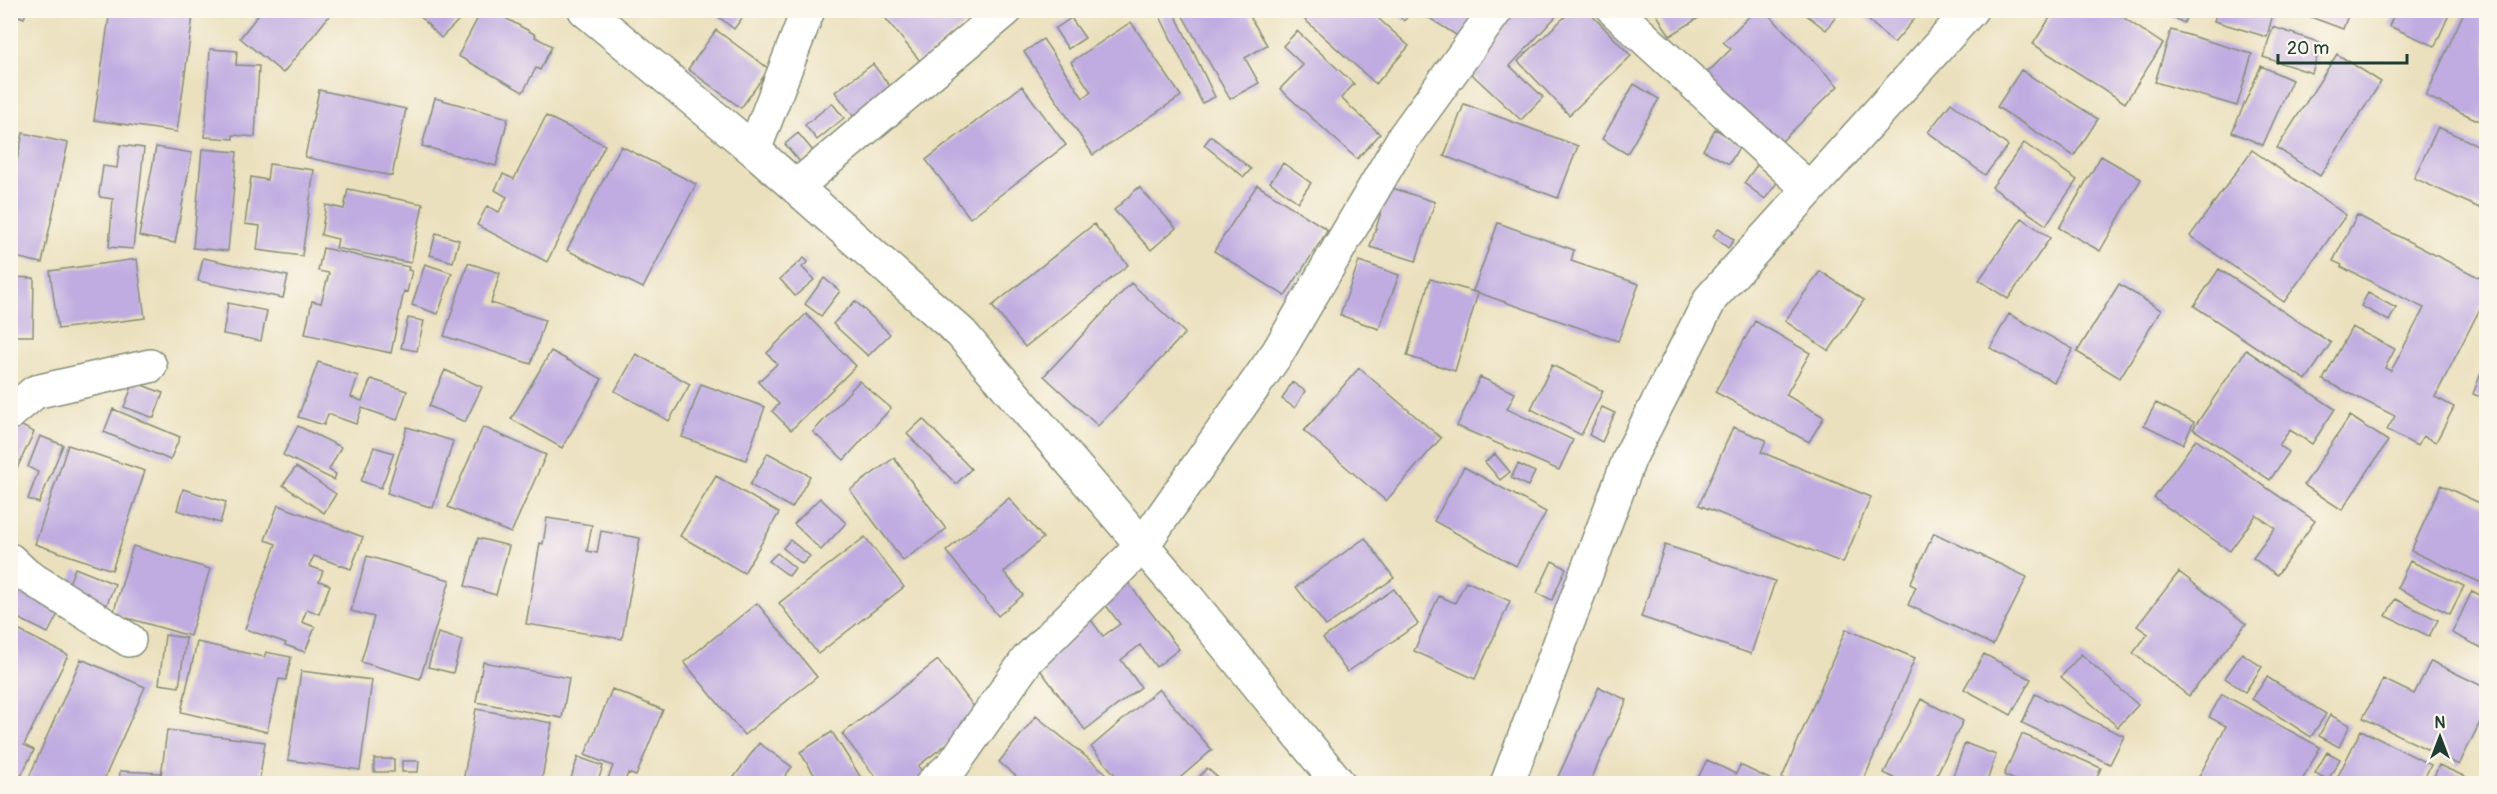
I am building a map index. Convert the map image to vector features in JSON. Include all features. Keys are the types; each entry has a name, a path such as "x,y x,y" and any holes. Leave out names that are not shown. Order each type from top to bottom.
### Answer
{"street":[{"path":"585,10 754,150 961,333 1339,783"},
{"path":"754,150 808,10"},
{"path":"796,188 1006,10"},
{"path":"932,783 953,765 1027,660 1142,546 1278,352 1404,137 1496,10"},
{"path":"1614,10 1809,189"},
{"path":"1507,783 1630,457 1711,298 1971,10"},
{"path":"10,414 35,392 150,366"},
{"path":"10,560 26,575 129,640"}],"building":[{"path":"10,10 27,10 24,18 10,13"},
{"path":"110,10 156,10 193,16 177,132 94,120"},
{"path":"262,10 334,10 283,73 240,38"},
{"path":"414,10 469,10 441,38"},
{"path":"482,10 491,10 552,46 540,70 536,68 523,92 458,56"},
{"path":"710,10 748,10 734,29"},
{"path":"879,10 982,10 920,61"},
{"path":"1157,10 1173,10 1215,97 1202,103"},
{"path":"1246,10 1267,45 1245,58 1259,83 1230,99 1180,11"},
{"path":"1294,10 1369,10 1409,46 1376,84"},
{"path":"1393,10 1413,10 1404,21"},
{"path":"1429,10 1488,10 1467,42 1426,16"},
{"path":"1512,10 1562,10 1510,66 1543,97 1521,120 1464,67"},
{"path":"1572,10 1587,10 1631,56 1569,115 1518,61"},
{"path":"1654,10 1711,10 1670,36"},
{"path":"1756,10 1764,10 1838,86 1774,149 1703,77 1731,49 1723,42"},
{"path":"1800,10 1841,10 1826,30"},
{"path":"1857,10 1922,10 1894,43"},
{"path":"2055,10 2112,10 2163,44 2125,103 2033,44"},
{"path":"2158,10 2190,10 2184,23"},
{"path":"2217,10 2274,10 2267,37 2214,21"},
{"path":"2301,10 2350,10 2343,29 2300,13"},
{"path":"2396,10 2451,10 2435,46 2389,26"},
{"path":"2465,10 2486,10 2486,124 2426,96"},
{"path":"1071,18 1085,38 1068,49 1055,29"},
{"path":"1131,22 1181,96 1093,155 1024,52 1043,39 1083,98 1091,92 1071,62"},
{"path":"2273,27 2321,43 2312,73 2263,57"},
{"path":"716,30 769,69 741,108 688,69"},
{"path":"2171,30 2252,54 2237,106 2155,82"},
{"path":"1297,31 1354,84 1341,98 1380,134 1357,159 1280,89 1303,65 1283,46"},
{"path":"210,49 237,51 236,65 259,66 255,137 233,135 233,139 205,137"},
{"path":"2337,54 2381,82 2320,176 2277,148"},
{"path":"873,64 892,89 854,117 835,92"},
{"path":"2261,66 2292,80 2263,145 2232,132"},
{"path":"2021,70 2098,119 2074,156 1997,107"},
{"path":"1634,84 1659,99 1627,154 1602,139"},
{"path":"1022,86 1066,145 970,218 926,160"},
{"path":"319,90 406,109 392,176 305,157"},
{"path":"435,98 508,118 496,166 422,146"},
{"path":"832,103 844,118 817,140 805,125"},
{"path":"1951,103 2008,146 1985,175 1928,132"},
{"path":"1464,104 1578,146 1558,198 1444,156"},
{"path":"546,116 605,145 547,262 477,225 487,206 499,212 507,197 495,190 503,174 514,179"},
{"path":"2438,127 2486,149 2486,211 2414,178"},
{"path":"1715,129 1741,144 1729,164 1703,150"},
{"path":"23,133 68,143 42,263 10,256 10,193"},
{"path":"798,133 813,151 800,162 785,144"},
{"path":"1211,136 1251,169 1244,177 1204,145"},
{"path":"2024,143 2077,180 2046,225 1992,187"},
{"path":"120,145 144,148 133,249 109,247 113,199 100,197 99,194 103,166 117,168"},
{"path":"621,146 696,184 643,288 567,250"},
{"path":"156,147 192,153 175,243 139,236"},
{"path":"202,149 237,152 228,251 193,248"},
{"path":"2252,150 2346,215 2284,302 2190,236"},
{"path":"2101,156 2141,179 2100,251 2059,228"},
{"path":"1283,163 1311,183 1298,202 1270,182"},
{"path":"269,164 314,170 302,256 257,250 260,226 245,224 251,177 267,180"},
{"path":"1757,165 1779,180 1765,199 1744,183"},
{"path":"1257,185 1328,230 1285,296 1214,251"},
{"path":"1139,187 1176,228 1151,250 1114,210"},
{"path":"1389,187 1435,202 1416,261 1370,247"},
{"path":"348,189 423,204 411,263 336,248 338,239 321,235 326,205 344,209"},
{"path":"2357,215 2486,281 2486,297 2435,397 2454,407 2436,442 2423,436 2417,446 2387,430 2395,416 2323,380 2352,327 2395,349 2385,368 2391,371 2424,308 2333,261"},
{"path":"2022,218 2050,238 2008,299 1979,280"},
{"path":"1498,223 1574,250 1571,261 1639,284 1618,341 1473,291"},
{"path":"1094,224 1128,265 1025,347 992,306"},
{"path":"1719,228 1734,240 1728,248 1713,236"},
{"path":"436,233 459,240 453,262 430,255"},
{"path":"323,248 409,267 408,270 412,271 407,292 404,291 391,353 305,334 312,301 321,303 329,273 318,271"},
{"path":"203,258 288,276 283,298 198,281"},
{"path":"804,258 808,262 802,267 814,280 795,296 780,279"},
{"path":"137,259 145,318 58,329 50,271"},
{"path":"1359,261 1399,275 1379,329 1340,315"},
{"path":"468,263 500,273 491,303 545,320 531,364 444,336"},
{"path":"425,264 452,273 438,314 412,305"},
{"path":"2219,269 2331,343 2306,380 2194,306"},
{"path":"1820,271 1864,300 1829,351 1785,321"},
{"path":"10,277 34,278 33,336 10,336"},
{"path":"824,278 840,291 821,316 805,304"},
{"path":"1430,279 1478,293 1455,371 1407,356"},
{"path":"1131,283 1185,333 1098,426 1044,376"},
{"path":"2119,284 2161,310 2120,378 2077,352"},
{"path":"2368,293 2396,308 2389,321 2361,306"},
{"path":"855,301 890,334 868,356 833,324"},
{"path":"228,303 267,311 261,341 223,334"},
{"path":"806,314 856,366 791,430 772,411 779,404 758,382 777,364 767,353"},
{"path":"2009,314 2073,349 2054,382 1990,348"},
{"path":"408,318 424,321 417,351 401,348"},
{"path":"1755,321 1810,353 1786,395 1824,417 1809,442 1715,392"},
{"path":"2246,350 2335,409 2312,444 2290,430 2279,445 2289,452 2270,480 2193,429"},
{"path":"551,351 602,379 562,448 511,419"},
{"path":"636,354 690,384 669,421 615,391"},
{"path":"2486,360 2486,399 2473,394"},
{"path":"318,362 358,376 351,397 362,401 371,379 407,391 397,420 362,408 356,424 328,414 324,425 298,417"},
{"path":"1552,365 1603,391 1581,435 1531,409"},
{"path":"1359,368 1441,438 1386,501 1304,431"},
{"path":"445,370 482,387 465,422 429,406"},
{"path":"1480,377 1515,393 1507,409 1573,440 1559,470 1457,426"},
{"path":"859,381 891,408 844,460 813,432"},
{"path":"134,382 163,393 154,418 124,407"},
{"path":"1292,382 1305,391 1295,408 1282,399"},
{"path":"701,384 765,407 746,460 682,437"},
{"path":"2156,403 2194,422 2183,444 2144,425"},
{"path":"1602,407 1615,413 1602,442 1589,435"},
{"path":"113,409 180,437 170,460 104,432"},
{"path":"2350,416 2388,441 2342,510 2304,485"},
{"path":"923,419 971,469 956,484 907,434"},
{"path":"10,424 20,425 34,432 10,483"},
{"path":"298,426 341,447 329,470 336,474 334,480 283,455"},
{"path":"407,427 453,441 433,508 387,493"},
{"path":"483,427 546,455 511,533 448,507"},
{"path":"1733,427 1766,440 1761,452 1871,497 1843,563 1699,505"},
{"path":"40,436 63,445 39,503 28,499 38,472 28,467"},
{"path":"2196,439 2315,521 2277,575 2253,558 2275,528 2256,515 2230,551 2154,498"},
{"path":"68,445 145,471 112,570 35,544"},
{"path":"374,447 394,453 381,488 361,481"},
{"path":"768,453 810,476 792,508 750,485"},
{"path":"1495,454 1510,472 1500,480 1485,462"},
{"path":"894,458 946,529 903,561 850,490"},
{"path":"1518,464 1535,472 1528,486 1511,478"},
{"path":"296,467 336,494 324,513 283,485"},
{"path":"1464,467 1546,512 1516,566 1434,521"},
{"path":"716,476 779,513 744,573 680,536"},
{"path":"2441,485 2486,506 2486,585 2411,551"},
{"path":"183,489 226,502 220,523 177,510"},
{"path":"820,498 846,523 821,550 794,524"},
{"path":"1009,498 1043,538 1004,572 1023,595 998,616 946,551"},
{"path":"278,505 363,537 351,569 314,556 309,566 323,571 319,581 330,585 319,614 307,609 302,622 315,627 305,652 245,629 276,544 265,540"},
{"path":"547,518 592,525 587,551 597,553 601,531 640,538 622,639 526,624 540,543 543,544"},
{"path":"1934,533 2027,577 1993,645 1908,605 1916,587 1910,584"},
{"path":"865,537 904,587 818,654 779,603"},
{"path":"478,538 509,546 496,595 465,586"},
{"path":"1365,538 1394,578 1326,626 1296,587"},
{"path":"790,540 810,556 802,564 783,548"},
{"path":"1665,545 1775,581 1751,654 1641,617"},
{"path":"133,546 210,569 190,636 113,614"},
{"path":"777,553 795,568 789,576 769,561"},
{"path":"367,556 450,580 420,679 361,662 374,617 351,611"},
{"path":"1552,561 1566,568 1552,600 1537,593"},
{"path":"2410,561 2464,586 2450,614 2397,588"},
{"path":"75,568 115,584 105,609 65,594"},
{"path":"2179,572 2246,624 2189,696 2133,653 2148,634 2137,626"},
{"path":"1126,580 1179,649 1156,667 1140,645 1121,660 1141,687 1085,730 1032,659 1088,616 1103,636 1120,624 1101,599"},
{"path":"1466,581 1510,601 1475,679 1414,651 1439,596 1455,603"},
{"path":"15,587 60,610 48,633 10,614 10,596"},
{"path":"1394,589 1418,624 1347,672 1323,638"},
{"path":"2472,591 2486,598 2486,650 2452,633"},
{"path":"2395,599 2438,620 2429,636 2386,616"},
{"path":"757,603 817,677 744,735 684,662"},
{"path":"10,626 68,655 24,745 34,750 17,784 10,784"},
{"path":"1846,629 1915,658 1862,784 1795,784 1782,778"},
{"path":"438,633 462,640 453,673 428,667"},
{"path":"165,635 186,638 179,687 159,684"},
{"path":"197,642 264,657 266,652 291,657 286,680 279,679 267,732 181,712"},
{"path":"2242,653 2262,667 2245,692 2225,678"},
{"path":"1984,654 2031,679 2011,715 1964,689"},
{"path":"2081,654 2138,705 2118,727 2061,677"},
{"path":"81,659 145,687 102,784 26,784"},
{"path":"938,660 982,717 918,766 931,782 929,784 881,784 842,734"},
{"path":"2431,661 2486,688 2486,710 2459,765 2363,718 2383,679 2414,694"},
{"path":"483,662 569,678 562,718 476,702"},
{"path":"301,671 372,680 360,770 288,760"},
{"path":"2267,677 2326,714 2311,737 2252,699"},
{"path":"1599,687 1627,700 1589,784 1567,784 1557,779"},
{"path":"612,689 663,710 636,776 628,773 624,784 606,783 613,766 585,755"},
{"path":"1159,689 1212,750 1173,784 1123,784 1091,747"},
{"path":"2035,694 2124,736 2110,764 2022,723"},
{"path":"2222,694 2320,747 2300,784 2204,784 2197,780 2226,726 2209,717"},
{"path":"1921,699 1963,721 1932,784 1905,784 1884,773"},
{"path":"476,709 552,723 541,784 463,782"},
{"path":"2330,715 2350,725 2339,747 2319,736"},
{"path":"1036,716 1106,773 1097,784 1025,784 999,762"},
{"path":"167,730 265,742 259,784 160,784"},
{"path":"2361,730 2431,765 2421,784 2334,784"},
{"path":"832,732 865,784 820,784 800,752"},
{"path":"2022,734 2101,768 2094,784 2023,784 2004,775"},
{"path":"759,743 792,767 779,784 729,784"},
{"path":"1965,743 1996,755 1986,784 1950,784"},
{"path":"2327,752 2340,759 2328,780 2315,773"},
{"path":"578,757 603,766 597,784 569,784"},
{"path":"374,759 394,759 394,772 374,772"},
{"path":"1707,760 1736,774 1740,765 1780,784 1695,784"},
{"path":"402,761 419,761 418,772 402,772"},
{"path":"2439,765 2468,778 2466,784 2431,784"},
{"path":"1207,768 1225,784 1193,784"},
{"path":"120,771 160,773 160,784 119,784"}]}
